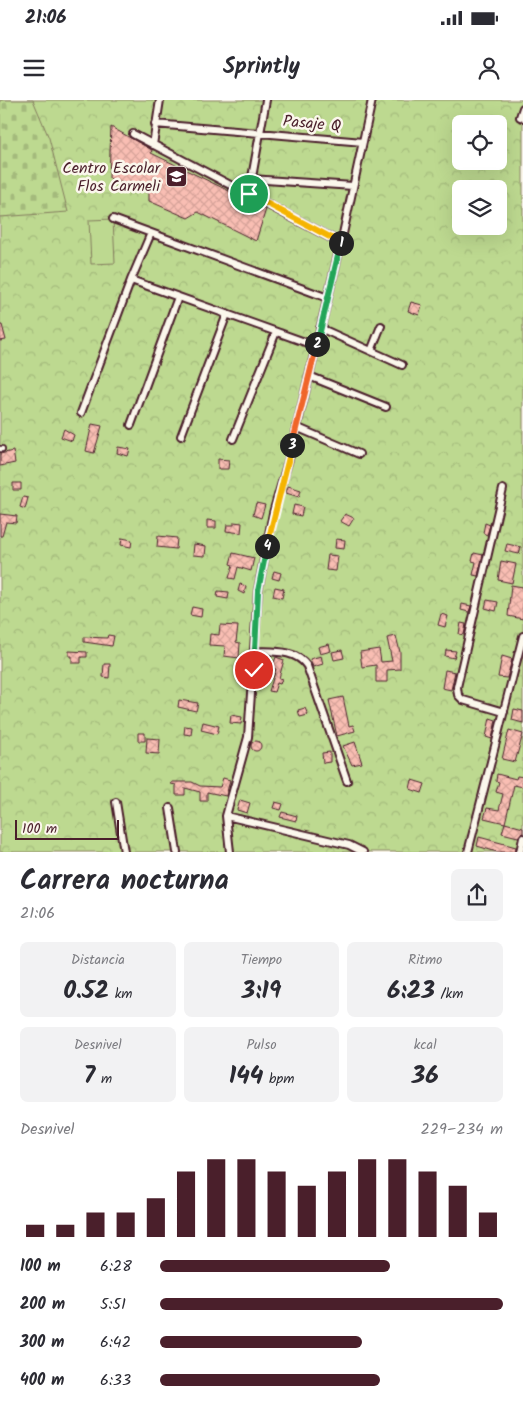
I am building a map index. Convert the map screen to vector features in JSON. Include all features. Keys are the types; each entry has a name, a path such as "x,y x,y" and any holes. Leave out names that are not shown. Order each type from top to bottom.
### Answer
{"street":[{"path":"153,145 160,100"},
{"path":"249,194 266,100"},
{"path":"230,852 226,816 248,737 258,591 273,513 328,298 372,100"},
{"path":"523,108 520,117 523,118"},
{"name":"Pasaje Q","path":"155,124 363,142"},
{"path":"133,134 341,243"},
{"path":"251,179 353,186"},
{"path":"113,219 328,298"},
{"path":"82,413 131,280 151,233"},
{"path":"131,280 316,346"},
{"path":"131,425 178,297"},
{"path":"181,436 226,314"},
{"path":"371,351 381,326"},
{"path":"320,328 402,365"},
{"path":"233,439 276,332"},
{"path":"309,376 386,407"},
{"path":"296,427 359,454"},
{"path":"503,489 457,687 458,695 463,700 504,712"},
{"path":"468,852 523,636"},
{"path":"255,651 292,654 301,658 307,666 347,781"},
{"path":"116,802 124,852"},
{"path":"170,808 177,852"},
{"path":"226,816 349,845 364,852"},
{"path":"520,852 523,838"}],"green space":[{"path":"0,100 523,100 523,852 0,852"},
{"path":"0,100 33,100 49,138 68,212 0,217"},
{"path":"113,219 115,263 91,264 89,220"}],"building":[{"name":"Centro Escolar Flos Carmeli","path":"111,127 152,150 151,153 266,209 256,241 198,212 188,218 149,201 149,193 109,178"},
{"path":"411,302 422,305 419,315 408,311"},
{"path":"0,325 2,325 6,340 0,341"},
{"path":"92,424 102,426 94,453 86,451"},
{"path":"64,429 74,435 72,441 61,437"},
{"path":"118,447 130,449 128,456 117,453"},
{"path":"13,451 15,463 0,466 0,454"},
{"path":"218,459 229,460 228,469 218,469"},
{"path":"13,483 21,483 21,490 13,490"},
{"path":"288,486 301,490 299,497 286,493"},
{"path":"23,497 28,498 25,509 20,507"},
{"path":"256,503 265,505 261,518 253,515"},
{"path":"294,505 303,507 301,516 292,514"},
{"path":"0,514 17,516 16,523 6,522 2,536 0,536"},
{"path":"345,514 354,518 349,526 340,521"},
{"path":"207,520 216,521 216,528 207,528"},
{"path":"234,522 242,523 241,533 226,531 227,525 234,525"},
{"path":"485,523 490,525 487,535 483,533"},
{"path":"158,536 177,538 176,549 157,547"},
{"path":"122,538 132,540 131,547 121,545"},
{"path":"336,539 345,540 344,549 335,548"},
{"path":"194,544 206,546 205,556 193,555"},
{"path":"507,544 521,547 519,554 505,551"},
{"path":"233,553 254,558 251,571 238,567 235,579 229,578 233,565 230,564"},
{"path":"474,553 483,555 478,576 473,575 476,562 472,561"},
{"path":"328,555 338,556 336,571 326,570"},
{"path":"501,561 516,564 512,583 498,580"},
{"path":"274,571 281,573 279,580 272,578"},
{"path":"240,584 246,586 244,594 238,591"},
{"path":"511,585 523,587 523,619 508,616"},
{"path":"275,587 284,589 282,598 273,596"},
{"path":"218,591 229,592 228,599 217,597"},
{"path":"487,600 498,602 496,611 485,608"},
{"path":"462,604 471,606 469,612 461,610"},
{"path":"192,607 202,609 201,617 190,615"},
{"path":"441,614 448,616 445,627 438,625"},
{"path":"461,623 466,624 464,635 459,634"},
{"path":"220,625 238,626 236,642 240,643 239,658 224,656 225,646 209,645 210,634 219,635"},
{"path":"108,635 114,636 112,646 84,642 84,637 107,638"},
{"path":"396,636 400,652 400,669 387,670 387,682 376,682 376,665 362,667 360,652 379,649 381,662 392,661 387,638"},
{"path":"329,644 331,651 320,654 318,647"},
{"path":"342,650 344,658 334,660 332,652"},
{"path":"446,650 456,651 454,658 445,656"},
{"path":"69,651 87,652 87,657 81,657 81,663 72,663 72,656 69,656"},
{"path":"321,656 323,664 313,667 310,659"},
{"path":"502,656 512,659 507,678 498,677"},
{"path":"276,657 284,660 279,678 282,679 280,684 277,683 274,692 269,691 276,669 272,668"},
{"path":"104,664 110,664 109,678 103,677"},
{"path":"445,670 455,672 451,690 442,688"},
{"path":"343,697 349,726 353,725 355,731 337,736 329,700"},
{"path":"179,700 198,703 196,711 178,707"},
{"path":"305,708 308,715 300,717 298,710"},
{"path":"514,709 523,711 523,723 512,720"},
{"path":"231,715 242,717 241,724 230,723"},
{"path":"490,718 496,720 492,739 486,737"},
{"path":"203,722 219,726 217,734 201,730"},
{"path":"185,726 192,727 191,735 184,734"},
{"path":"509,730 523,734 515,762 502,759"},
{"path":"138,733 145,733 145,741 138,741"},
{"path":"147,738 160,739 159,754 146,753"},
{"path":"254,741 258,741 261,746 260,750 254,751 251,748 251,744"},
{"path":"355,742 362,763 352,765 343,746"},
{"path":"330,752 330,762 323,763 322,753"},
{"path":"497,774 516,779 517,776 523,777 523,787 514,785 505,823 484,818 487,808 499,810 503,794 496,792 499,782 496,781"},
{"path":"223,778 230,780 226,796 207,792 207,801 200,801 200,792 185,788 185,795 176,795 176,785 171,784 172,782 192,782 200,786 220,787"},
{"path":"412,780 425,784 422,793 410,789"},
{"path":"240,800 250,803 247,813 237,810"},
{"path":"275,802 283,804 281,810 273,808"},
{"path":"282,812 297,816 296,821 280,817"},
{"path":"505,823 523,828 523,833 518,837 502,833"},
{"path":"479,837 516,847 515,852 497,852 477,846"}],"place":[{"name":"Centro Escolar Flos Carmeli","path":"176,177"}],"route":[{"path":"249,194 341,243 290,455 273,513 258,591 254,670"}]}
